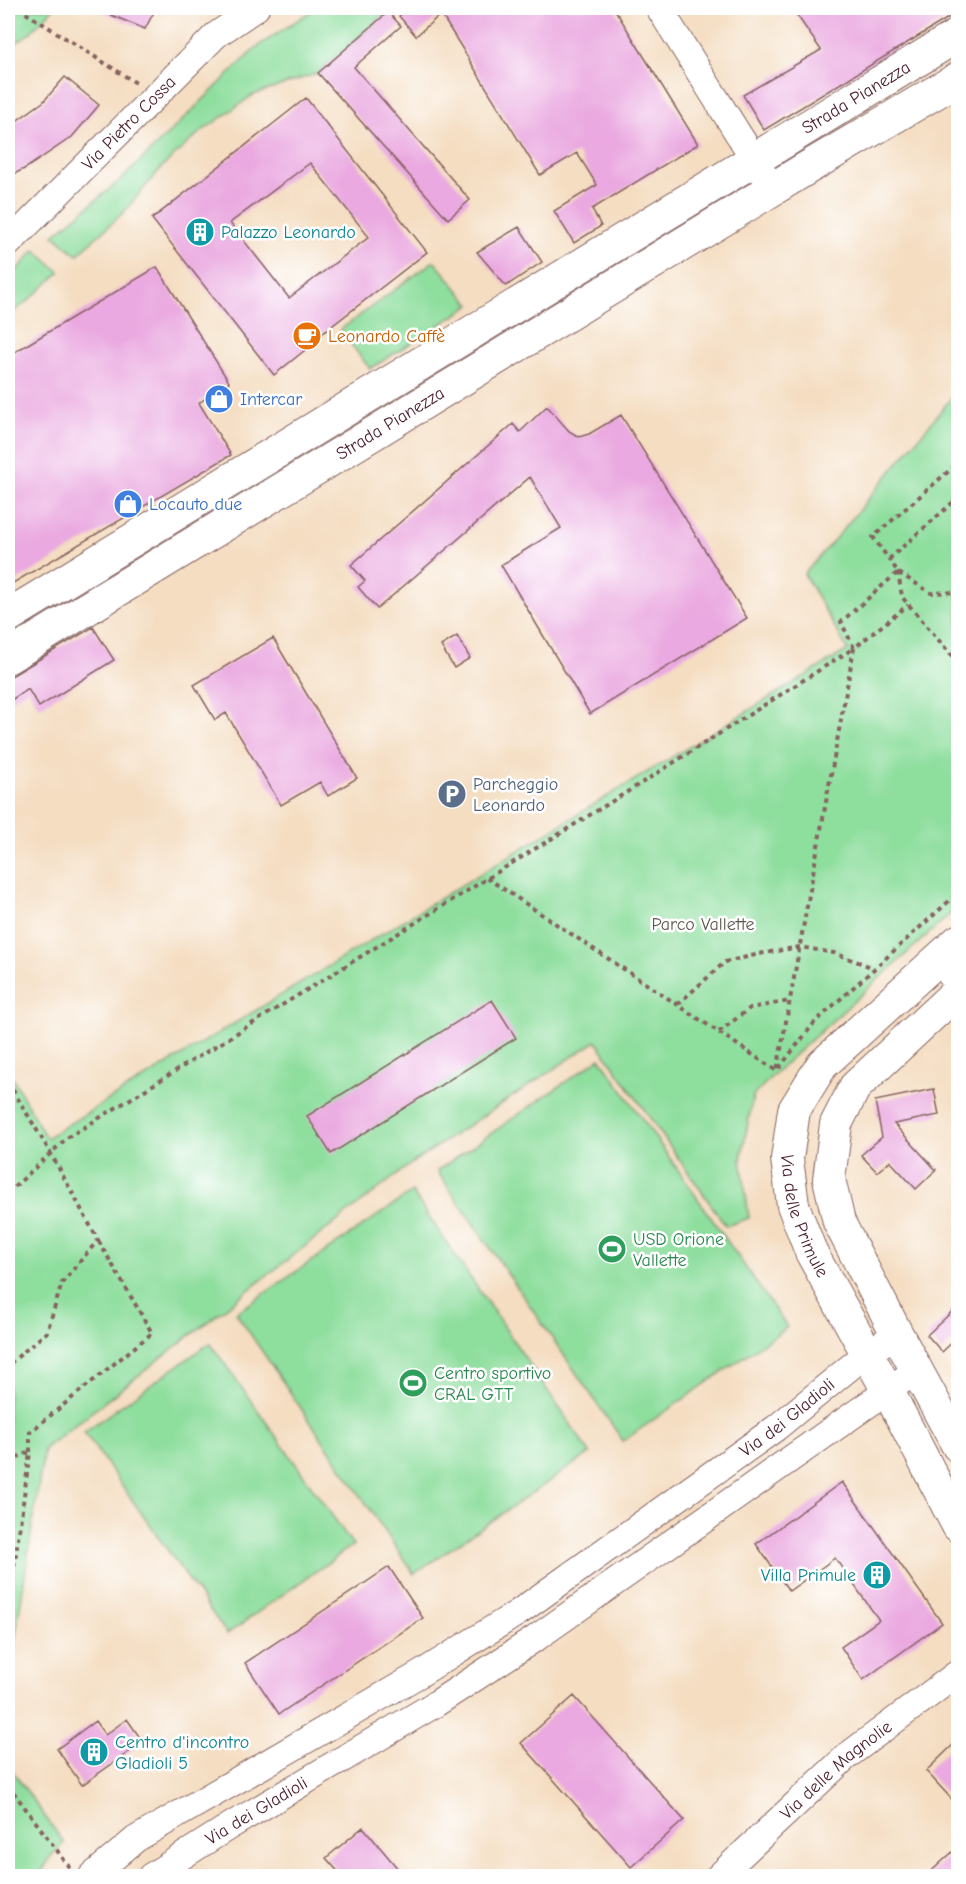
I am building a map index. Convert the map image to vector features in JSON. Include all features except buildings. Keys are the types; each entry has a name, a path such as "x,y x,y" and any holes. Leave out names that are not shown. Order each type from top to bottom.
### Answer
{"main road":[{"name":"Strada Pianezza","path":"8,616 956,37"},
{"name":"Strada Pianezza","path":"8,657 773,189 958,79"}],"street":[{"name":"Via Pietro Cossa","path":"8,244 216,35 256,8"},
{"path":"659,8 773,189"},
{"path":"947,950 958,983"},
{"name":"Via delle Primule","path":"947,950 822,1065 794,1110 787,1159 793,1205 811,1252 888,1391 958,1526"},
{"name":"Via delle Primule","path":"958,991 855,1087 836,1124 829,1179 839,1221 958,1446"},
{"name":"Via dei Gladioli","path":"92,1876 136,1839 420,1674 519,1612 776,1428 866,1354 897,1334"},
{"name":"Via dei Gladioli","path":"152,1876 230,1826 437,1703 536,1638 917,1370"},
{"path":"677,1500 695,1527"},
{"path":"519,1612 536,1638"},
{"name":"Via delle Magnolie","path":"718,1876 847,1756 958,1673"},
{"path":"346,1716 364,1747"}],"path":[{"path":"18,8 155,96"},
{"path":"958,463 873,537 898,572 931,593 958,592"},
{"path":"889,559 958,498"},
{"path":"898,572 902,597 958,663"},
{"path":"777,1071 854,648 841,622 898,572"},
{"path":"8,1193 67,1138 854,648 908,605"},
{"path":"487,878 777,1071"},
{"path":"777,1071 815,1022 958,893"},
{"path":"678,1004 725,962 800,947 834,953 874,968"},
{"path":"719,1032 750,1008 790,1001"},
{"path":"8,1082 152,1333 30,1432 30,1452 8,1611"},
{"path":"8,1365 47,1332 62,1283 98,1240"},
{"path":"8,1461 30,1452"},
{"path":"8,1785 76,1876"}],"green space":[{"path":"8,8 54,8 31,32 8,49"},
{"path":"316,8 392,8 318,73 253,95 198,134 162,167 123,213 77,255 54,235 124,177 258,46"},
{"path":"35,250 60,272 8,316 8,280"},
{"path":"434,261 471,305 370,369 340,330"},
{"name":"Parco Vallette","path":"958,390 958,907 777,1071 753,1096 741,1159 749,1218 726,1226 596,1041 412,1163 44,1449 8,1686 8,1070 46,1138 848,650 804,574"},
{"name":"USD Orione Vallette","path":"600,1058 787,1327 623,1441 437,1171"},
{"name":"Centro sportivo CRAL GTT","path":"412,1192 590,1453 414,1574 236,1313"},
{"path":"210,1343 353,1545 227,1634 84,1432"},
{"path":"8,1765 64,1843 51,1856 39,1876 8,1876"}],"place":[{"name":"Palazzo Leonardo","path":"200,232"},
{"name":"Leonardo Caffè","path":"307,336"},
{"name":"Intercar","path":"219,399"},
{"name":"Locauto due","path":"128,504"},
{"name":"Parcheggio Leonardo","path":"452,794"},
{"name":"USD Orione Vallette","path":"612,1249"},
{"name":"Centro sportivo CRAL GTT","path":"413,1383"},
{"name":"Villa Primule","path":"877,1575"},
{"name":"Centro d'incontro Gladioli 5","path":"94,1752"}]}
